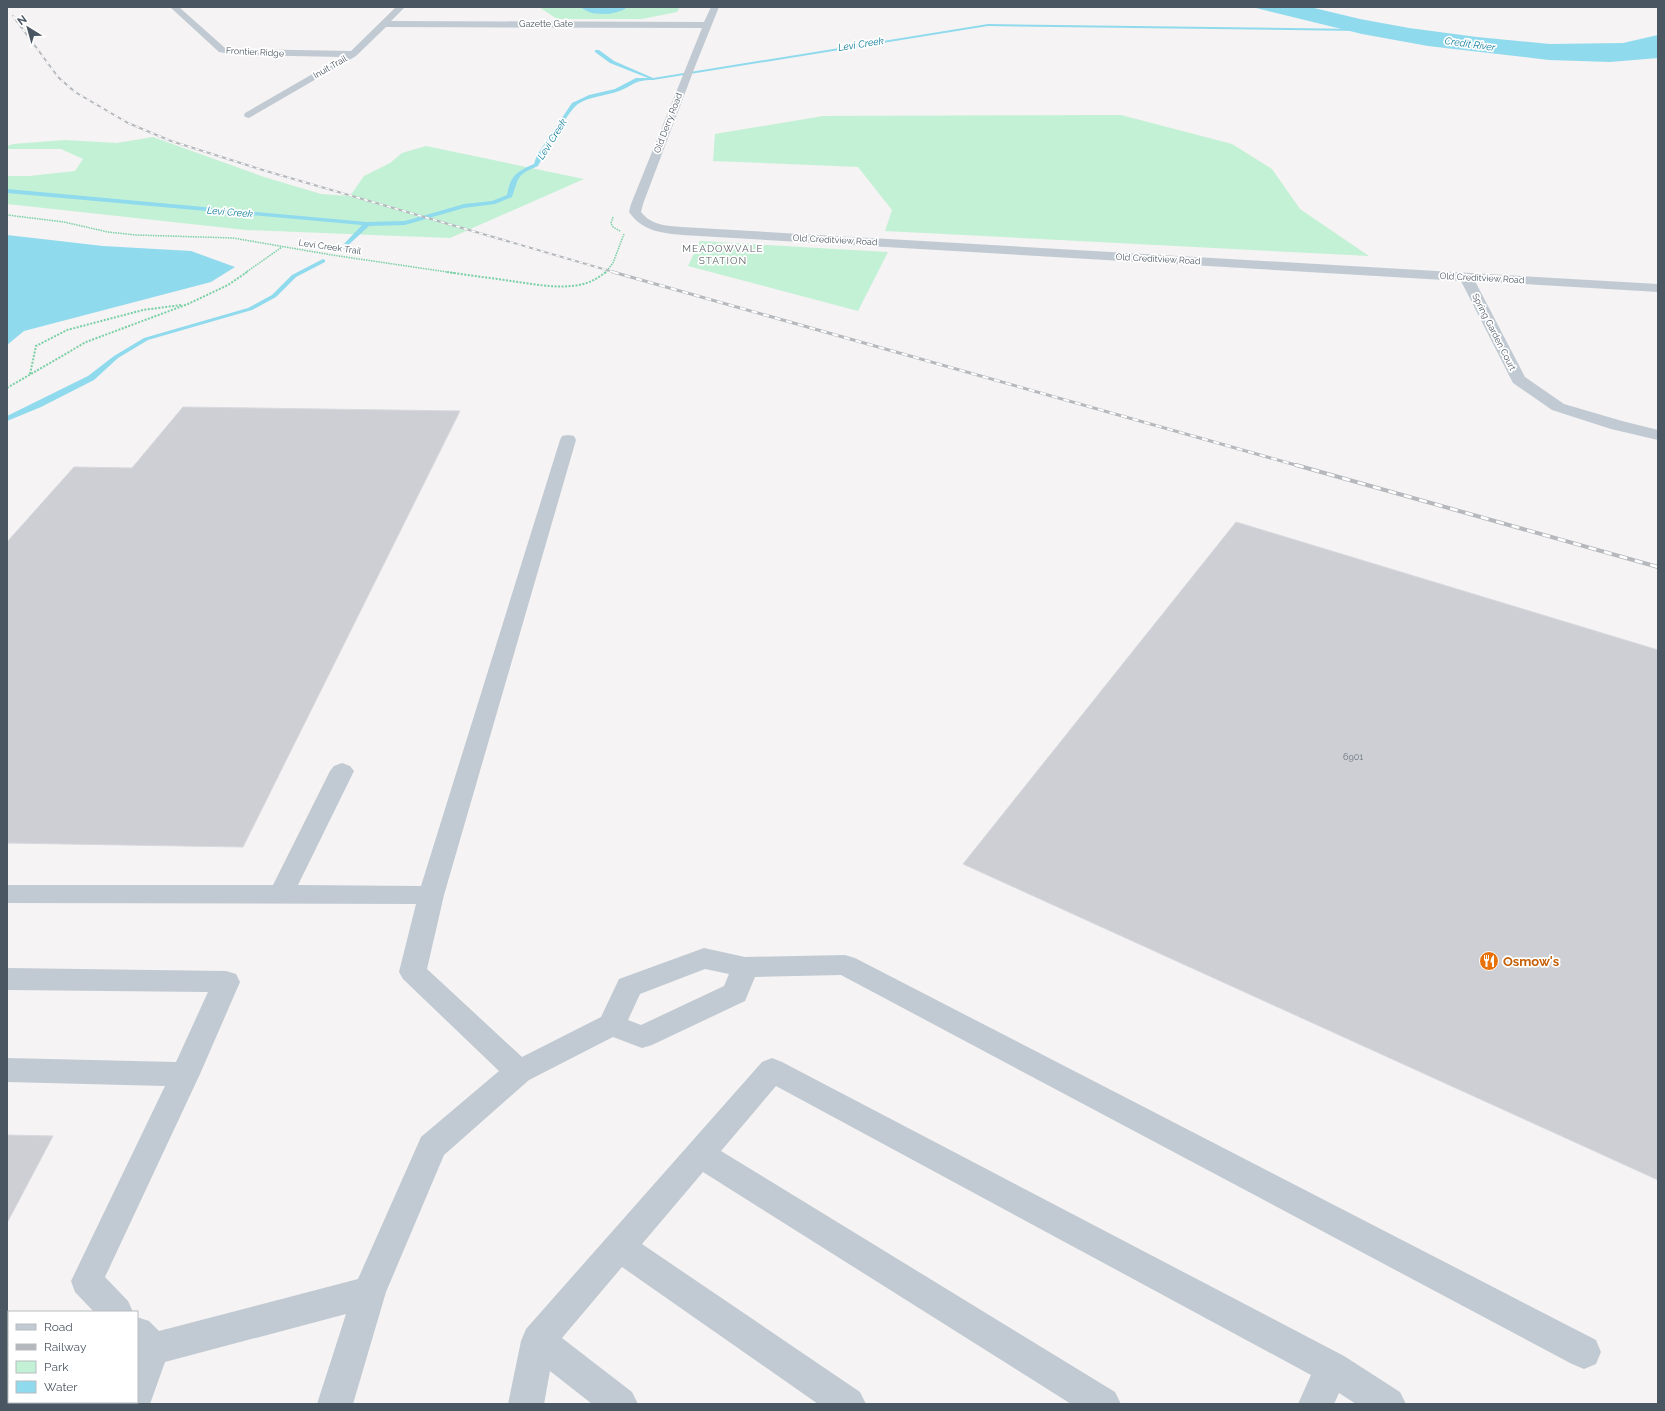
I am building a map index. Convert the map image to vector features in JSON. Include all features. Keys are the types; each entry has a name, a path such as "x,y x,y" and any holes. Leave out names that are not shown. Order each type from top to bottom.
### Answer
{"street":[{"name":"Frontier Ridge","path":"174,7 222,50 237,52 353,54"},
{"name":"Inuit Trail","path":"249,115 353,54 401,7"},
{"name":"Old Derry Road","path":"658,228 639,219 635,212 682,85 715,7"},
{"name":"Gazette Gate","path":"384,24 708,25"},
{"name":"Old Creditview Road","path":"658,228 1658,288"},
{"name":"Spring Garden Court","path":"1466,277 1519,380 1558,407 1617,426 1658,435"},
{"path":"518,1072 413,972 431,895 568,440"},
{"path":"281,894 342,771"},
{"path":"7,894 431,895"},
{"path":"335,1404 369,1292 432,1146 518,1072 612,1025 629,987 704,958 745,967 845,965 1584,1352"},
{"path":"612,1025 642,1037 735,993 745,967"},
{"path":"7,979 226,982 185,1074 87,1282 115,1311"},
{"path":"7,1070 185,1074"},
{"path":"526,1404 538,1341 772,1070 1332,1368 1388,1404"},
{"path":"700,1154 1102,1404"},
{"path":"620,1246 848,1404"},
{"path":"138,1387 145,1341 369,1292"},
{"path":"538,1341 620,1404"},
{"path":"1316,1404 1332,1368"}],"path":[{"name":"Levi Creek Trail","path":"7,215 64,222 108,232 136,235 233,238 282,247 537,285 576,286 589,283 599,278 612,264 624,233"},
{"path":"7,388 86,342 188,304 228,285 282,247"},
{"path":"30,374 36,346 67,330 143,310 188,304"}],"green space":[{"path":"539,7 680,7 677,12 642,19 557,19"},
{"path":"1121,115 1232,144 1272,169 1300,209 1369,256 885,231 892,210 858,167 713,161 715,134 823,116"},
{"path":"153,137 264,177 321,194 350,196 364,176 390,163 402,153 426,146 584,179 450,238 246,230 7,204 7,176 29,176 75,171 83,159 61,149 7,149 7,146 13,144 65,140 117,143"},
{"path":"700,241 888,252 858,311 688,266"}],"water":[{"path":"580,7 627,7 615,13 596,14 590,13"},
{"name":"Credit River","path":"1252,7 1310,7 1360,19 1409,28 1477,37 1550,44 1623,43 1658,35 1658,58 1610,62 1549,60 1428,46 1362,34"},
{"path":"7,235 103,246 191,251 235,267 211,282 24,331 7,345"}],"building":[{"path":"183,407 460,411 243,847 7,843 7,542 74,467 132,468"},
{"path":"1236,522 1658,650 1658,1180 963,864"},
{"path":"7,1135 53,1136 7,1223"}],"waterway":[{"path":"608,13 616,7"},
{"name":"Levi Creek","path":"367,224 405,223 464,206 493,203 510,196 513,183 517,175 536,165 540,155 574,104 591,96 617,90 638,79 653,79 988,25 1359,30"},
{"path":"597,51 612,62 650,77"},
{"name":"Levi Creek","path":"7,191 367,224"},
{"path":"344,247 367,224"},
{"path":"7,419 91,378 116,357 146,339 250,309 274,296 294,276 323,261"}],"railway":[{"path":"13,16 58,77 75,92 128,123 171,141 266,171 617,273"},
{"path":"613,272 1299,466"},
{"path":"1296,465 1658,567"}],"place":[{"name":"Osmow's","path":"1489,961"}],"district":[{"name":"MEADOWVALE STATION","path":"723,254"}]}
